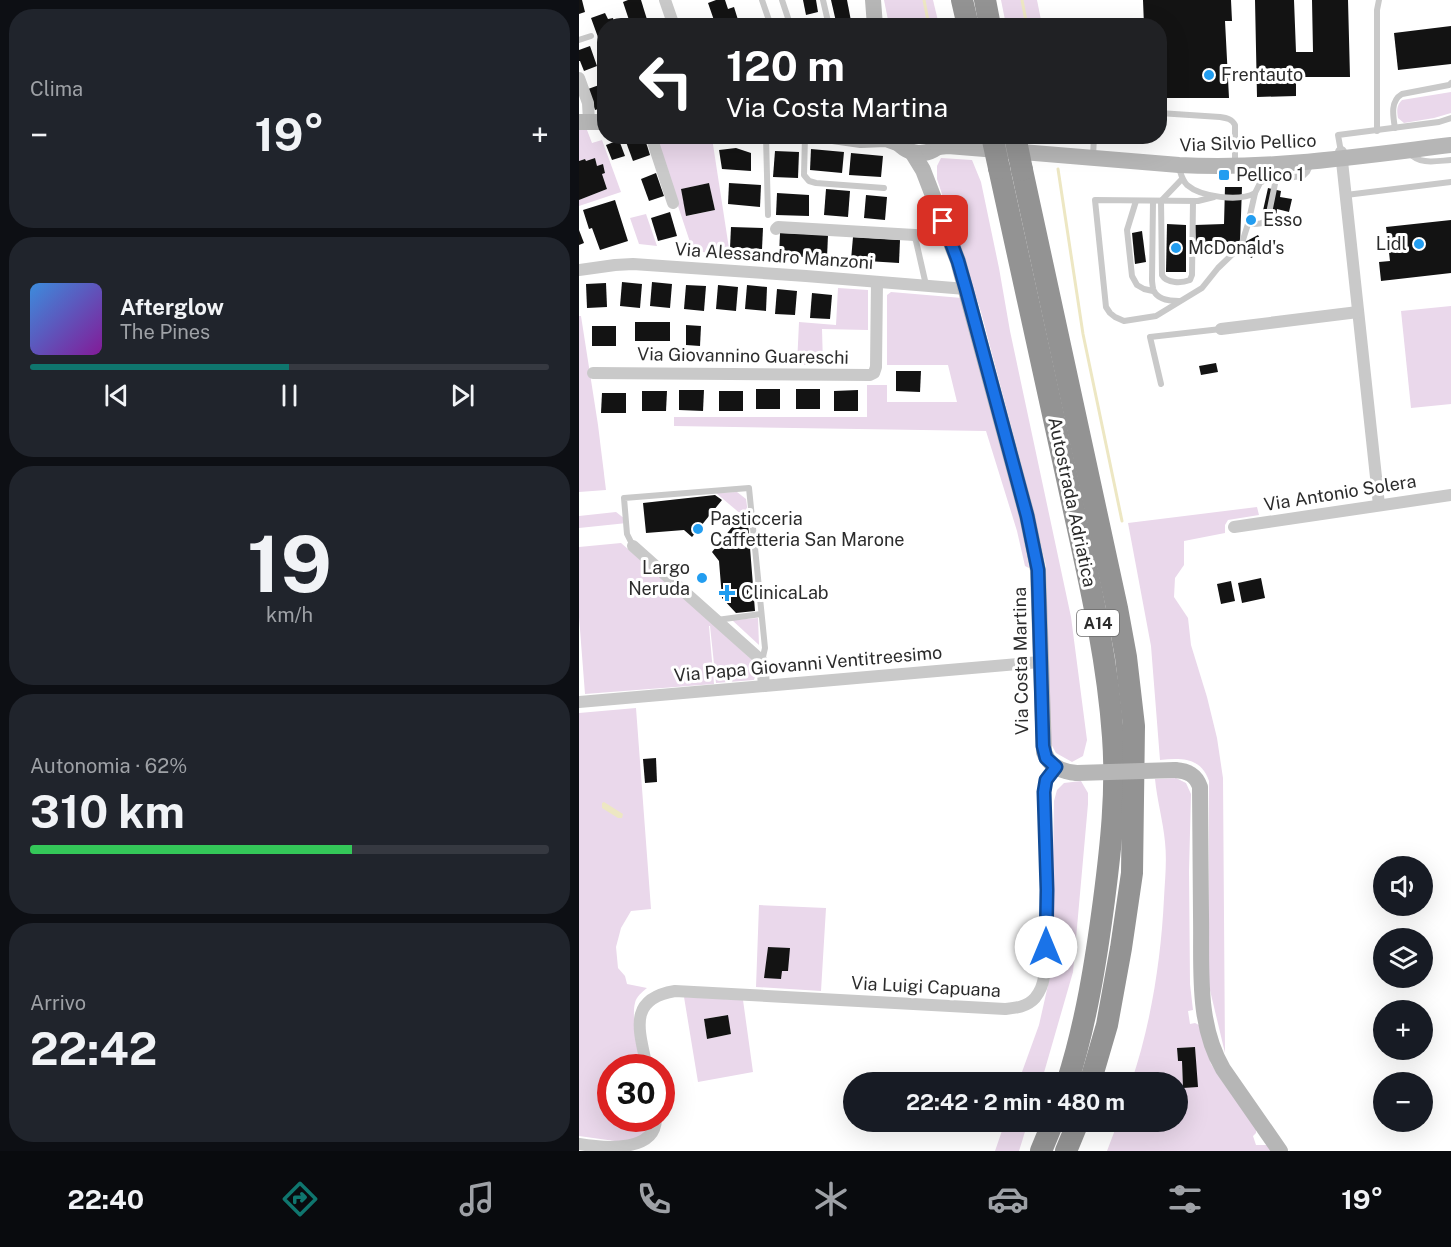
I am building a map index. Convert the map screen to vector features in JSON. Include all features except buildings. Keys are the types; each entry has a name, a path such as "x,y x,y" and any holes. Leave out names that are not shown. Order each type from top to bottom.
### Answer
{"highway":[{"path":"962,0 966,18"},
{"path":"985,0 988,18"},
{"name":"Autostrada Adriatica","path":"994,144 1095,610 1113,737 1114,798 1100,936 1084,1019 1070,1072"},
{"name":"Autostrada Adriatica","path":"1016,144 1117,608 1126,657 1134,726 1132,873 1122,948 1107,1025 1093,1072"},
{"path":"1041,1151 1049,1132"},
{"path":"1066,1151 1074,1132"}],"main road":[{"path":"873,0 874,18"},
{"name":"Via Silvio Pellico","path":"1341,155 1451,138"},
{"path":"900,144 912,152"},
{"name":"Via Silvio Pellico","path":"1034,144 1093,148 1180,168 1235,166 1311,157"},
{"path":"923,170 926,157 938,145"},
{"name":"Via Silvio Pellico","path":"912,152 920,153 938,145 1093,148"},
{"name":"Via Silvio Pellico","path":"1180,168 1235,159 1311,157 1451,145"},
{"name":"Via Costa Martina","path":"912,152 923,170 966,289 1027,516 1038,570 1043,746 1046,758 1056,767"},
{"path":"1056,767 1063,771 1077,773 1183,770 1194,776 1200,787 1202,981 1210,1038 1223,1069 1280,1151"}],"street":[{"path":"665,0 671,18"},
{"path":"579,78 588,103 591,122"},
{"path":"654,144 673,203"},
{"path":"1341,155 1379,506"},
{"path":"776,228 949,237"},
{"name":"Via Alessandro Manzoni","path":"579,270 633,264 966,289"},
{"name":"Via Giovannino Guareschi","path":"593,372 870,375 874,373 876,367 877,282"},
{"path":"1221,329 1358,312"},
{"name":"Via Antonio Solera","path":"1234,527 1451,495"},
{"path":"633,546 762,661 764,686"},
{"name":"Via Papa Giovanni Ventitreesimo","path":"579,702 1040,662"},
{"name":"Via Luigi Capuana","path":"644,1054 639,1026 645,1003 657,995 675,991 1005,1009 1018,1008 1027,1004 1040,989 1046,966 1047,890 1044,792 1046,780 1056,767"},
{"path":"579,1144 632,1151 652,1145 654,1132"}],"lane":[{"path":"762,0 769,18"},
{"path":"782,0 788,18"},
{"path":"823,0 827,18"},
{"path":"1377,131 1377,10 1379,0"},
{"path":"579,40 591,36"},
{"path":"1395,128 1393,108 1397,97 1451,83"},
{"path":"1167,114 1220,117 1233,121 1235,159"},
{"path":"1341,155 1338,135 1439,122 1451,118"},
{"path":"766,144 768,215"},
{"path":"805,144 804,175 809,181 884,188"},
{"path":"1407,150 1412,157 1420,161 1451,160"},
{"path":"1255,193 1245,197 1214,197 1199,201 1095,200 1106,307 1110,313 1124,321 1156,316 1202,288 1218,268 1241,246 1255,193 1260,183 1276,178 1303,176 1307,172 1311,157"},
{"path":"1180,168 1187,185 1214,197"},
{"path":"1180,168 1161,201 1162,275 1168,281 1185,282 1190,280 1192,275 1193,201"},
{"path":"1248,224 1266,222 1276,178"},
{"path":"1345,195 1451,182"},
{"path":"1136,201 1127,230 1132,276 1137,285 1153,291"},
{"path":"1153,201 1153,291 1157,296 1167,300 1182,301"},
{"path":"913,234 926,286"},
{"path":"1161,384 1150,338 1221,329"},
{"path":"633,546 627,534 624,498 749,488 765,648 762,661"},
{"path":"716,620 761,614"}],"shaded area":[{"path":"884,0 933,0 937,18 888,18"},
{"path":"1001,0 1037,0 1041,18 1005,18"},
{"path":"1451,92 1451,113 1404,123 1398,118 1398,106 1402,100"},
{"path":"579,130 587,130 592,143 597,142 597,144 603,144 621,192 579,206 579,200 607,189 602,174 605,172 603,164 597,166 595,158 579,161"},
{"path":"657,144 713,144 730,255 693,251","holes":["709,183 715,210 687,216 681,189"]},
{"path":"941,158 972,160 981,182 1071,617 1087,740 1083,756 1072,762 1056,753 1050,742 1046,566 981,312 937,179 937,166"},
{"path":"646,214 657,246 639,244 630,218"},
{"path":"838,288 868,290 868,330 822,329 823,365 797,365 799,322 836,325"},
{"path":"891,292 962,298 1017,500 1029,568 1025,566 1017,531 986,431 674,426 674,417 867,417 867,385 887,385 887,402 957,402 948,365 887,365 887,295"},
{"path":"1451,306 1451,404 1411,408 1401,311"},
{"path":"579,316 581,316 598,425 606,490 579,492"},
{"path":"737,492 746,499 749,521 716,493"},
{"path":"1257,507 1259,515 1228,520 1225,533 1184,541 1184,565 1175,578 1174,597 1188,618 1191,645 1217,738 1223,778 1225,1053 1209,986 1209,781 1196,763 1183,759 1160,760 1151,646 1128,523"},
{"path":"616,512 627,523 579,528 579,516"},
{"path":"621,543 755,663 754,680 716,683 709,626 714,684 585,694 579,617 579,547"},
{"path":"758,618 759,645 732,620"},
{"path":"636,708 651,909 631,911 621,928 616,947 618,968 625,976 627,984 647,988 637,999 634,1009 639,1054 597,1054 597,1132 646,1132 629,1143 579,1136 579,713"},
{"path":"1176,778 1186,783 1191,794 1190,984 1193,1010 1188,1011 1190,1024 1199,1025 1211,1064 1256,1126 1256,1133 1253,1136 1256,1145 1267,1145 1271,1151 1107,1151 1114,1132 1188,1132 1188,1087 1197,1087 1195,1047 1177,1048 1178,1061 1182,1061 1182,1072 1134,1072 1158,968 1163,921 1166,849 1155,779"},
{"path":"1081,781 1088,793 1073,972 1044,1072 1022,1072 1039,1025 1051,972 1054,801 1057,790 1064,783"},
{"path":"604,802 623,814 622,818 602,808"},
{"path":"759,905 826,908 821,991 756,987","holes":["768,947 789,949 788,971 765,977"]},
{"path":"684,997 743,1000 753,1072 698,1082","holes":["727,1015 731,1034 707,1039 704,1019"]},
{"path":"1002,1132 1025,1132 1019,1151 995,1151"}],"waterway":[{"path":"924,0 927,18"},
{"path":"1022,0 1025,18"},
{"path":"1058,169 1083,334 1122,521"}],"place":[{"name":"Frentauto","path":"1209,75"},
{"name":"Pellico 1","path":"1224,175"},
{"name":"Esso","path":"1251,220"},
{"name":"Lidl","path":"1419,244"},
{"name":"McDonald's","path":"1176,248"},
{"name":"Pasticceria Caffetteria San Marone","path":"698,529"},
{"name":"Largo Neruda","path":"702,578"},
{"name":"ClinicaLab","path":"727,593"}],"route":[{"path":"943,221 966,289 1027,516 1038,570 1043,746 1046,758 1056,767 1046,780 1044,792 1046,947"}]}
